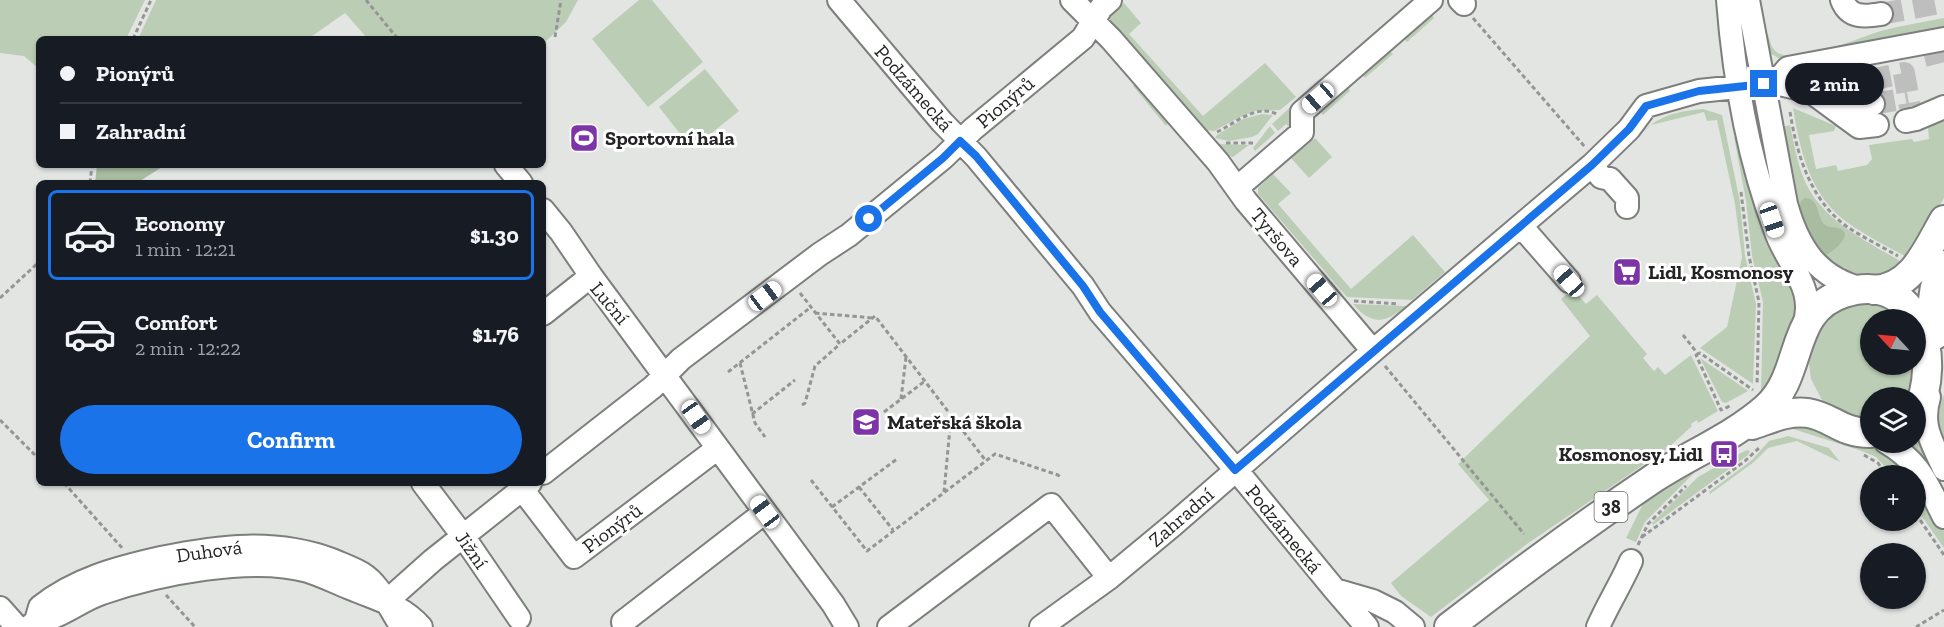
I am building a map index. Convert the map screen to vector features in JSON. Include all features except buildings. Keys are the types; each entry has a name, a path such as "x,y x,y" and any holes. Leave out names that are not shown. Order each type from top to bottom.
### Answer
{"main road":[{"path":"1727,421 1760,401 1774,400 1788,378 1800,340 1814,313 1828,301 1846,293 1894,286 1910,275 1944,220"},
{"path":"1931,393 1939,366 1933,294 1944,265"},
{"path":"1869,290 1895,295 1913,306 1927,322 1936,340"},
{"name":"38","path":"1800,340 1796,371 1802,391 1813,408 1828,421"},
{"name":"38","path":"1449,627 1613,506 1691,455 1727,421 1796,413 1811,414 1846,430 1860,433"}],"street":[{"name":"Podzámecká","path":"839,0 942,122 976,156 1083,286 1100,312 1367,627"},
{"name":"Tyršova","path":"1072,0 1111,39 1218,162 1246,201 1373,351"},
{"name":"Pionýrů","path":"546,471 653,387 681,359 820,254 849,235 943,158 960,141 1083,38 1101,8 1110,0"},
{"path":"1237,188 1302,132 1302,112 1431,0"},
{"path":"1728,0 1731,44 1746,130 1777,235 1798,272 1806,294 1808,311 1800,340"},
{"path":"1748,0 1770,83 1786,204 1799,241 1822,269 1842,281 1869,290"},
{"path":"1842,0 1851,13 1864,17 1881,14"},
{"path":"1770,83 1788,68 1944,39"},
{"path":"1896,49 1907,59 1924,56"},
{"path":"1770,83 1810,91 1869,80"},
{"name":"Zahradní","path":"1041,627 1109,578 1173,525 1373,351 1594,165 1629,129 1646,106 1699,91 1770,83"},
{"path":"1810,91 1859,127 1875,114"},
{"path":"1911,116 1944,107"},
{"path":"1594,165 1601,187 1617,205 1630,211"},
{"path":"509,168 519,180"},
{"path":"546,214 561,231 591,276"},
{"path":"1521,226 1569,281"},
{"name":"Luční","path":"546,312 591,276 666,375"},
{"path":"666,375 833,604 847,627"},
{"path":"1931,393 1926,408 1926,426 1944,469"},
{"name":"Pionýrů","path":"387,601 526,486 574,557 718,448"},
{"path":"1902,453 1919,469 1944,517"},
{"name":"Jižní","path":"425,486 463,536 519,618"},
{"path":"889,627 1052,505 1109,578"},
{"path":"623,622 765,512"},
{"name":"Duhová","path":"27,625 40,607 51,598 94,576 128,572 223,547 250,545 291,548 325,558 361,573 372,581 402,627"},
{"path":"1598,627 1631,561"},
{"name":"Duhová","path":"128,572 152,580 228,566 256,564 308,571 387,601 408,613 421,627"},
{"name":"Podzámecká","path":"1335,590 1373,601 1411,625"},
{"path":"0,608 27,625"}],"path":[{"path":"135,36 151,0"},
{"path":"366,0 396,36"},
{"path":"555,37 561,0"},
{"path":"1462,2 1464,8 1594,165"},
{"path":"1212,134 1249,115 1271,112 1278,115"},
{"path":"1790,112 1808,179 1827,208 1846,226 1904,259"},
{"path":"1218,142 1254,142"},
{"path":"1741,191 1749,256 1759,302 1758,382 1760,401"},
{"path":"0,298 36,265"},
{"path":"795,287 840,344"},
{"path":"1347,301 1402,304"},
{"path":"728,372 811,307"},
{"path":"815,313 873,318 875,316 986,461"},
{"path":"801,405 805,403 815,366 873,318"},
{"path":"1683,335 1698,354 1700,353 1760,401"},
{"path":"1373,351 1524,534"},
{"path":"1698,354 1696,355 1727,421"},
{"path":"901,399 906,357"},
{"path":"740,363 755,423 765,437"},
{"path":"752,414 795,380"},
{"path":"884,412 925,381"},
{"path":"944,492 952,416"},
{"path":"0,420 36,456"},
{"path":"1642,537 1751,457 1762,445"},
{"path":"811,480 867,551 995,454 1061,478"},
{"path":"832,507 897,459"},
{"path":"1631,561 1648,524 1689,483"},
{"path":"66,486 128,572"},
{"path":"860,487 893,531"},
{"path":"1926,529 1944,555"},
{"path":"152,580 195,627"},
{"path":"1916,627 1944,610"}],"green space":[{"path":"0,0 145,0 127,36 36,36 36,66 24,56 0,53"},
{"path":"156,0 578,0 566,22 546,41 546,36 365,36 345,13 312,36 139,36"},
{"path":"639,0 652,0 703,62 648,107 592,39"},
{"path":"1124,3 1141,23 1129,34 1203,116 1265,63 1296,97 1280,110 1255,111 1214,131 1204,130 1110,23 1110,15"},
{"path":"1431,13 1434,18 1407,42 1402,37"},
{"path":"1944,18 1944,32 1784,61 1768,52 1763,35 1768,34 1772,47 1778,53 1788,56 1801,55 1816,53 1885,30"},
{"path":"1388,50 1393,54 1365,78 1361,73"},
{"path":"705,69 739,111 692,149 659,107"},
{"path":"1137,85 1169,121 1166,126 1133,86"},
{"path":"1347,86 1350,91 1323,115 1319,110"},
{"path":"1299,99 1302,102 1292,130 1286,124 1278,131 1272,124"},
{"path":"1793,108 1836,126 1834,131 1809,135 1816,169 1836,165 1838,171 1867,165 1872,159 1869,145 1929,139 1928,128 1944,118 1944,198 1908,258 1848,223 1824,200 1803,156"},
{"path":"1703,109 1722,115 1740,202 1745,256 1756,304 1753,384 1700,348 1727,327 1742,257 1735,204 1717,120 1707,121 1704,112 1652,125 1660,119 1685,111"},
{"path":"1262,114 1273,115 1258,134 1229,141 1215,138 1243,119"},
{"path":"1790,125 1804,179 1822,207 1847,229 1905,264 1885,276 1852,276 1829,266 1794,201 1783,127"},
{"path":"1270,126 1275,133 1255,151 1253,148"},
{"path":"1742,135 1797,297 1798,306 1783,367 1761,394 1763,302 1752,256 1746,201 1734,137"},
{"path":"1315,138 1332,157 1309,178 1291,158"},
{"path":"1217,144 1249,145 1233,157 1225,155"},
{"path":"97,168 160,168 142,180 95,180"},
{"path":"1273,174 1291,193 1278,204 1351,289 1413,235 1445,272 1412,300 1347,297 1258,194 1258,188"},
{"path":"1805,198 1813,201 1824,224 1843,230 1845,233 1840,244 1824,256 1817,252 1798,210 1801,201"},
{"path":"1573,289 1586,304 1597,295 1647,354 1643,358 1654,371 1658,367 1665,375 1691,355 1718,411 1698,423 1697,420 1691,424 1692,426 1668,448 1527,544 1431,617 1401,596 1391,583 1489,500 1458,464 1590,336 1561,299"},
{"path":"1873,301 1890,309 1860,309 1860,375 1916,375 1916,387 1860,387 1860,420 1830,408 1822,400 1811,379 1808,356 1821,324 1839,308"},
{"path":"1353,304 1406,306 1392,316 1379,320 1366,316"},
{"path":"1700,358 1748,391 1726,403 1722,402"},
{"path":"1944,395 1944,444 1939,432 1938,420 1939,407"},
{"path":"1785,419 1860,442 1860,450 1793,429 1781,429"},
{"path":"1788,436 1829,448 1840,462 1797,441 1768,448 1754,462 1710,494 1709,492 1752,460 1769,441"},
{"path":"1747,450 1750,451 1748,455 1653,525 1652,523 1698,477"},
{"path":"1926,450 1930,458 1924,462 1917,453 1926,453"},
{"path":"1867,453 1889,453 1905,465 1884,465 1876,457"},
{"path":"1694,473 1645,522 1636,542 1626,538 1650,490"},
{"path":"1926,496 1944,531 1944,548 1926,522"}],"tunnel":[{"path":"1881,14 1944,2"},
{"path":"1924,56 1944,51"},
{"path":"1869,80 1904,73 1910,107"},
{"path":"1873,104 1908,98"}],"place":[{"name":"Sportovní hala","path":"584,138"},
{"name":"Lidl, Kosmonosy","path":"1627,272"},
{"name":"Mateřská škola","path":"866,422"},
{"name":"Kosmonosy, Lidl","path":"1724,454"}],"route":[{"path":"869,219 943,158 960,141 976,156 1083,286 1100,312 1235,470 1592,165 1629,129 1646,106 1699,91 1764,84"}]}
